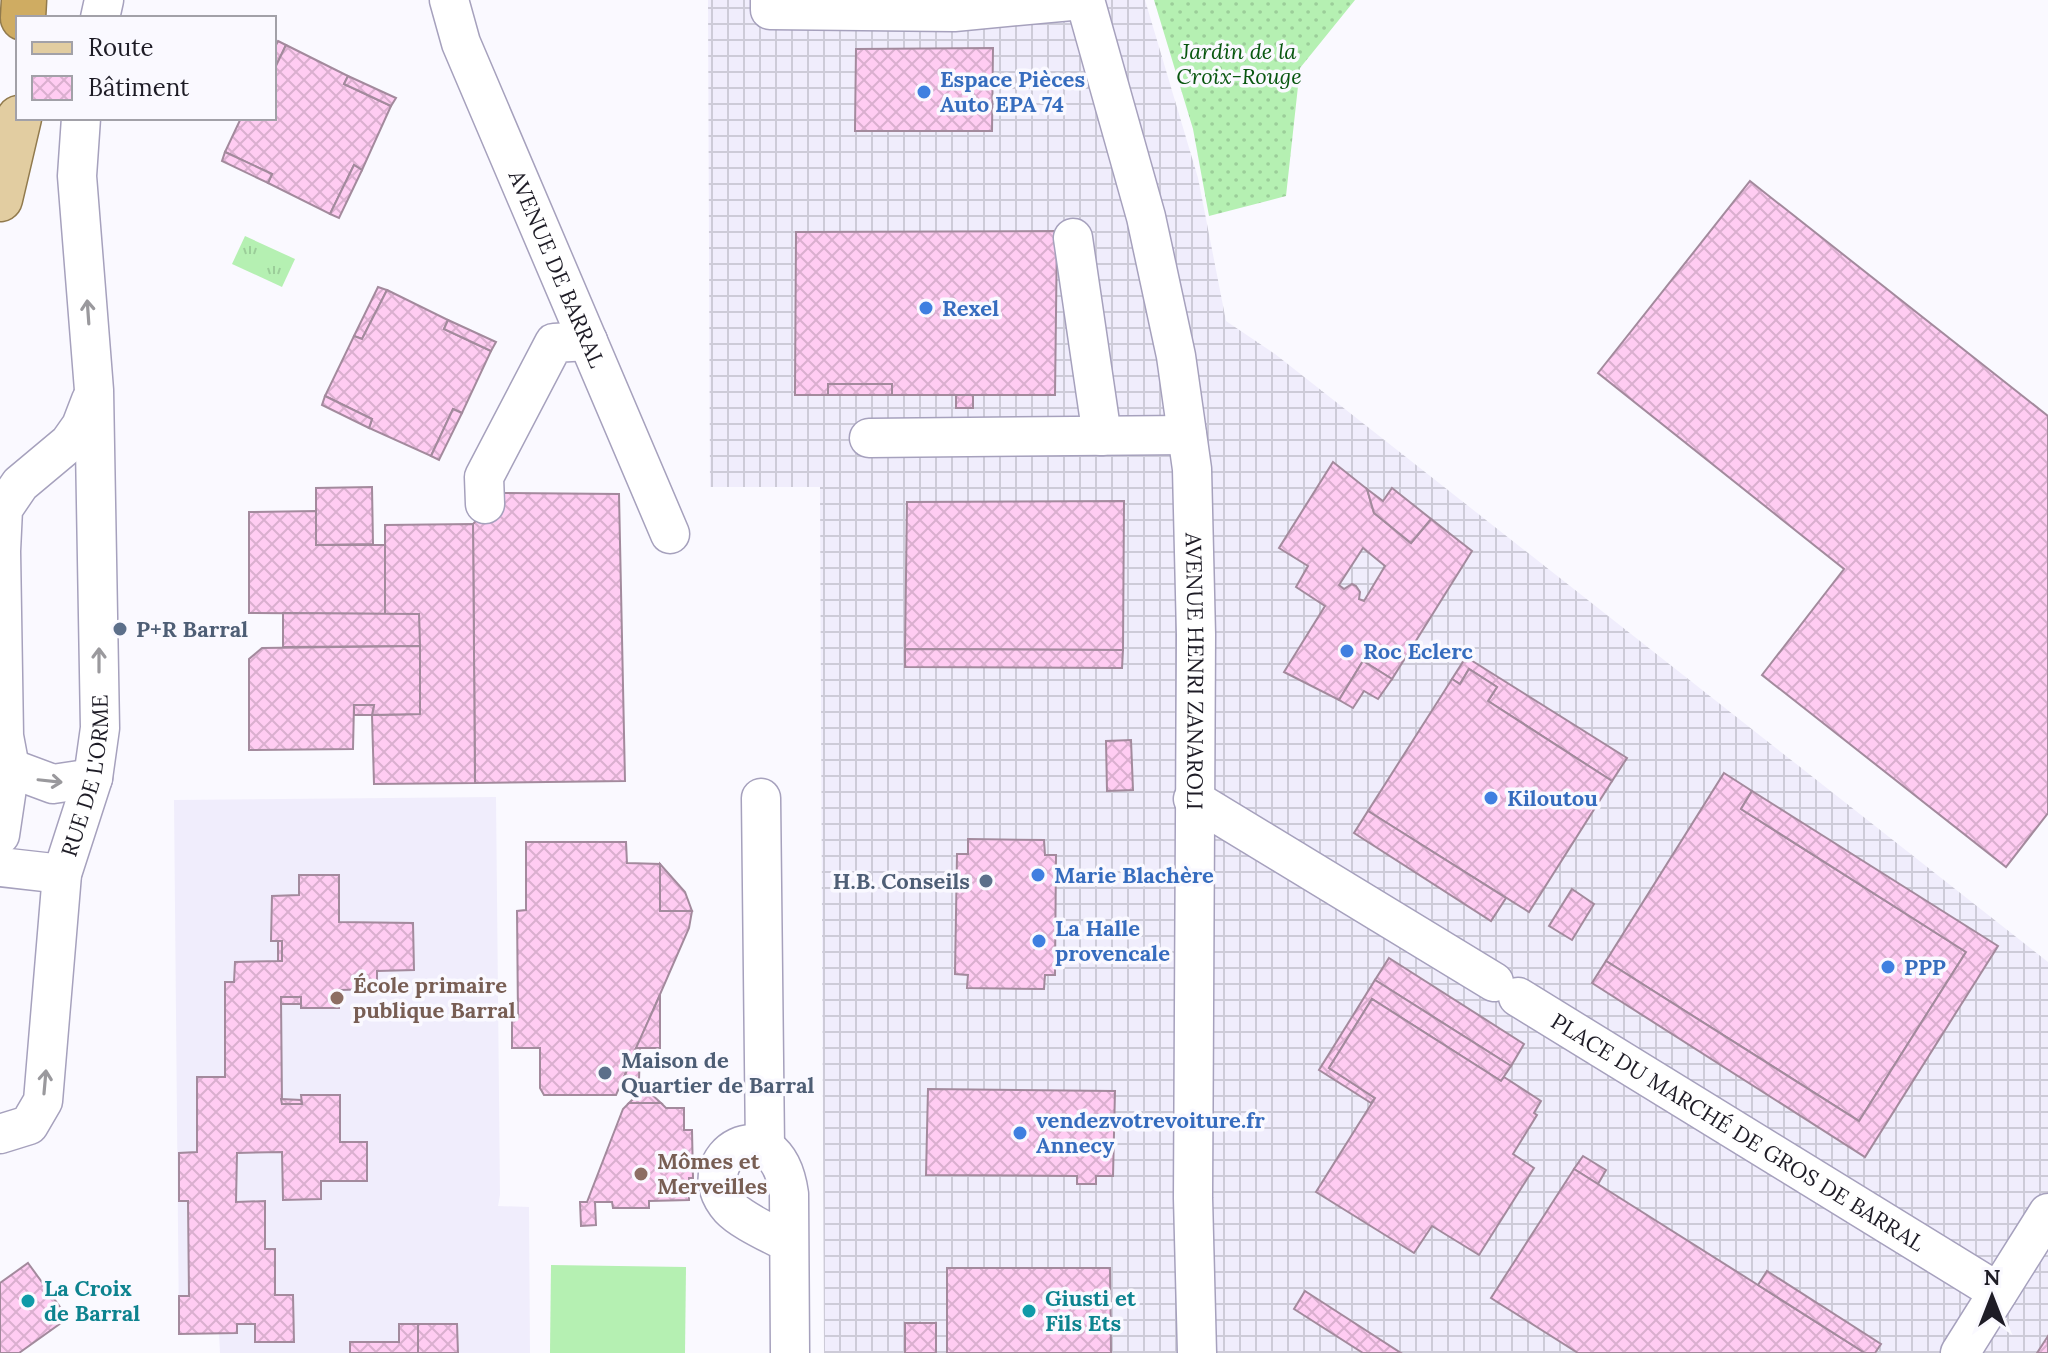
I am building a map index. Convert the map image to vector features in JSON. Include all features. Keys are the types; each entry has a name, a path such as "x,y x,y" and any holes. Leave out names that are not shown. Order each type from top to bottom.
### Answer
{"main road":[{"path":"0,199 19,120"}],"street":[{"name":"AVENUE DE BARRAL","path":"449,0 461,43 664,513 670,534"},
{"path":"770,0 770,10 954,12 1084,0"},
{"name":"AVENUE HENRI ZANAROLI","path":"1084,0 1146,217 1176,356 1192,469 1196,635 1193,1198 1197,1353"},
{"name":"RUE DE L'ORME","path":"0,1134 29,1125 43,1101 62,874 93,778 100,728 94,390 77,176 81,120"},
{"path":"1073,238 1102,436"},
{"path":"485,504 484,477 554,343 588,341"},
{"name":"RUE DE L'ORME","path":"0,835 10,768 4,736 3,509 20,484 69,443 81,426 94,390"},
{"path":"869,438 1187,435"},
{"path":"33,474 67,480 82,490 96,509"},
{"path":"10,768 53,784 93,778"},
{"path":"761,798 765,1148"},
{"name":"PLACE DU MARCHÉ DE GROS DE BARRAL","path":"1193,799 1998,1292"},
{"path":"0,867 62,874"},
{"path":"788,1243 730,1208 718,1182 720,1165 737,1146 747,1144 765,1148 774,1154 786,1174 789,1194 790,1353"},
{"path":"1960,1353 2048,1213"}],"shaded area":[{"path":"708,0 1145,0 1198,178 1226,321 1275,354 2048,962 2048,1353 824,1353 820,487 710,487"},
{"name":"École primaire publique Barral","path":"496,797 498,1206 529,1207 530,1353 220,1353 219,1334 179,1334 174,800"}],"green space":[{"name":"Jardin de la Croix-Rouge","path":"1154,0 1355,0 1300,68 1286,196 1209,216 1193,129"},
{"path":"245,236 295,259 282,287 232,264"},
{"path":"551,1265 686,1267 685,1353 550,1353"}],"building":[{"path":"278,41 286,45 276,66"},
{"path":"286,45 348,76 344,84 391,106 362,170 354,165 330,214 268,183 272,174 225,152 240,120 276,120 276,66"},
{"path":"993,48 992,131 855,131 856,49"},
{"path":"348,76 396,98 391,106 344,84"},
{"path":"225,152 272,174 268,183 222,161"},
{"path":"354,165 362,170 339,218 330,214"},
{"path":"1750,181 2048,416 2048,813 2006,867 1762,675 1844,569 1598,373"},
{"name":"Rexel","path":"1057,231 1055,395 892,395 892,384 828,384 828,395 795,395 796,232"},
{"path":"378,287 387,290 362,339 354,336"},
{"path":"387,290 448,320 444,329 491,351 462,413 453,409 431,456 369,428 372,419 325,396 354,336 362,339"},
{"path":"448,320 496,342 491,351 444,329"},
{"path":"828,384 892,384 892,395 828,395"},
{"path":"956,395 973,395 973,408 956,408"},
{"path":"325,396 372,419 369,428 322,405"},
{"path":"453,409 462,413 439,460 431,456"},
{"path":"1333,462 1367,489 1374,513 1411,543 1431,519 1472,551 1392,679 1363,661 1339,700 1284,672 1325,606 1296,587 1308,566 1279,548","holes":["1363,548 1385,566 1364,601 1359,599 1360,592 1356,586 1352,584 1344,589 1339,585"]},
{"path":"372,487 373,544 316,545 316,488"},
{"path":"1392,488 1431,519 1411,543 1374,513 1367,489 1383,501"},
{"path":"500,493 619,494 625,781 475,783 473,524"},
{"path":"1124,501 1123,650 905,649 907,502"},
{"path":"316,511 316,545 385,545 385,614 249,613 249,512"},
{"path":"473,524 475,783 374,784 372,715 420,714 419,614 385,614 385,525"},
{"path":"283,613 419,614 420,646 283,647"},
{"path":"420,646 420,714 372,715 374,705 354,705 353,749 249,750 249,659 262,648"},
{"path":"905,649 1123,650 1122,668 905,667"},
{"path":"1466,657 1627,758 1612,781 1488,701 1497,687 1469,669 1460,684 1452,679"},
{"path":"1363,661 1392,679 1378,699 1364,691 1353,708 1339,700"},
{"path":"1469,669 1497,687 1488,701 1612,781 1529,912 1368,811 1452,679 1460,684"},
{"path":"354,705 374,705 372,715 354,715"},
{"path":"1131,740 1133,790 1107,791 1106,741"},
{"path":"1724,773 1752,791 1741,809 1966,952 1859,1121 1606,961"},
{"path":"1752,791 1998,946 1865,1157 1592,983 1606,961 1859,1121 1966,952 1741,809"},
{"path":"1368,811 1506,898 1491,921 1354,833"},
{"path":"968,839 1044,840 1045,855 1056,855 1055,975 1045,975 1044,989 967,988 968,975 955,974 957,854 968,854"},
{"path":"526,842 626,842 627,863 660,864 660,911 692,911 689,928 616,1095 544,1095 540,1088 540,1048 512,1048 512,1017 518,1017 517,911 526,910"},
{"path":"660,864 685,892 692,911 660,911"},
{"path":"299,875 339,875 339,922 413,923 414,970 377,971 377,989 339,990 339,1008 301,1008 301,997 281,997 282,1104 302,1104 301,1095 340,1095 340,1142 367,1142 367,1181 321,1181 321,1199 283,1200 282,1152 237,1153 236,1202 265,1201 265,1249 275,1249 275,1295 293,1295 294,1342 255,1342 255,1324 237,1324 237,1333 179,1334 179,1296 189,1296 188,1201 179,1201 179,1153 197,1152 197,1077 225,1077 225,982 234,982 235,962 282,961 282,941 271,941 272,896 299,895"},
{"path":"1572,889 1594,904 1572,940 1549,926"},
{"path":"278,941 282,941 282,961 278,961"},
{"path":"1389,958 1524,1044 1511,1066 1375,980"},
{"path":"1375,980 1511,1066 1501,1081 1372,999 1329,1068 1375,1098 1371,1103 1319,1070"},
{"path":"660,995 660,1048 636,1048"},
{"path":"281,997 301,997 301,1004 281,1004"},
{"path":"1372,999 1501,1081 1504,1077 1541,1101 1534,1113 1537,1115 1513,1154 1534,1168 1479,1255 1432,1226 1414,1253 1316,1192 1375,1098 1329,1068"},
{"path":"636,1048 640,1048 639,1080 623,1080"},
{"path":"643,1089 648,1091 661,1103 629,1103"},
{"name":"vendezvotrevoiture.fr Annecy","path":"928,1089 1115,1091 1113,1176 1096,1176 1096,1184 1077,1184 1077,1176 926,1175"},
{"path":"281,1099 301,1100 302,1104 282,1104"},
{"path":"629,1103 661,1103 666,1108 684,1108 684,1130 692,1130 693,1178 689,1178 689,1200 649,1201 649,1208 613,1208 612,1202 595,1202 596,1225 581,1226 580,1202 587,1202 623,1109"},
{"path":"1583,1156 1606,1170 1598,1184 1574,1169"},
{"path":"1574,1169 1865,1353 1578,1353 1491,1298"},
{"name":"La Croix de Barral","path":"28,1263 68,1318 19,1353 0,1353 0,1283"},
{"name":"Giusti et Fils Ets","path":"947,1268 1110,1268 1111,1353 947,1353"},
{"path":"1767,1271 1881,1344 1875,1353 1865,1353 1758,1285"},
{"path":"1305,1291 1401,1353 1363,1353 1294,1309"},
{"path":"905,1323 936,1323 936,1353 905,1353"},
{"path":"399,1324 418,1324 418,1353 350,1353 350,1342 399,1342"},
{"path":"418,1324 457,1324 458,1353 418,1353"},
{"path":"2048,1336 2048,1353 2037,1353"}],"place":[{"name":"Espace Pièces Auto EPA 74","path":"924,92"},
{"name":"Rexel","path":"926,308"},
{"name":"P+R Barral","path":"120,629"},
{"name":"Roc Eclerc","path":"1347,651"},
{"name":"Kiloutou","path":"1491,798"},
{"name":"Marie Blachère","path":"1038,875"},
{"name":"H.B. Conseils","path":"986,881"},
{"name":"La Halle provencale","path":"1039,941"},
{"name":"PPP","path":"1888,967"},
{"name":"École primaire publique Barral","path":"337,998"},
{"name":"Maison de Quartier de Barral","path":"605,1073"},
{"name":"vendezvotrevoiture.fr Annecy","path":"1020,1133"},
{"name":"Mômes et Merveilles","path":"641,1174"},
{"name":"La Croix de Barral","path":"28,1301"},
{"name":"Giusti et Fils Ets","path":"1029,1311"}]}
